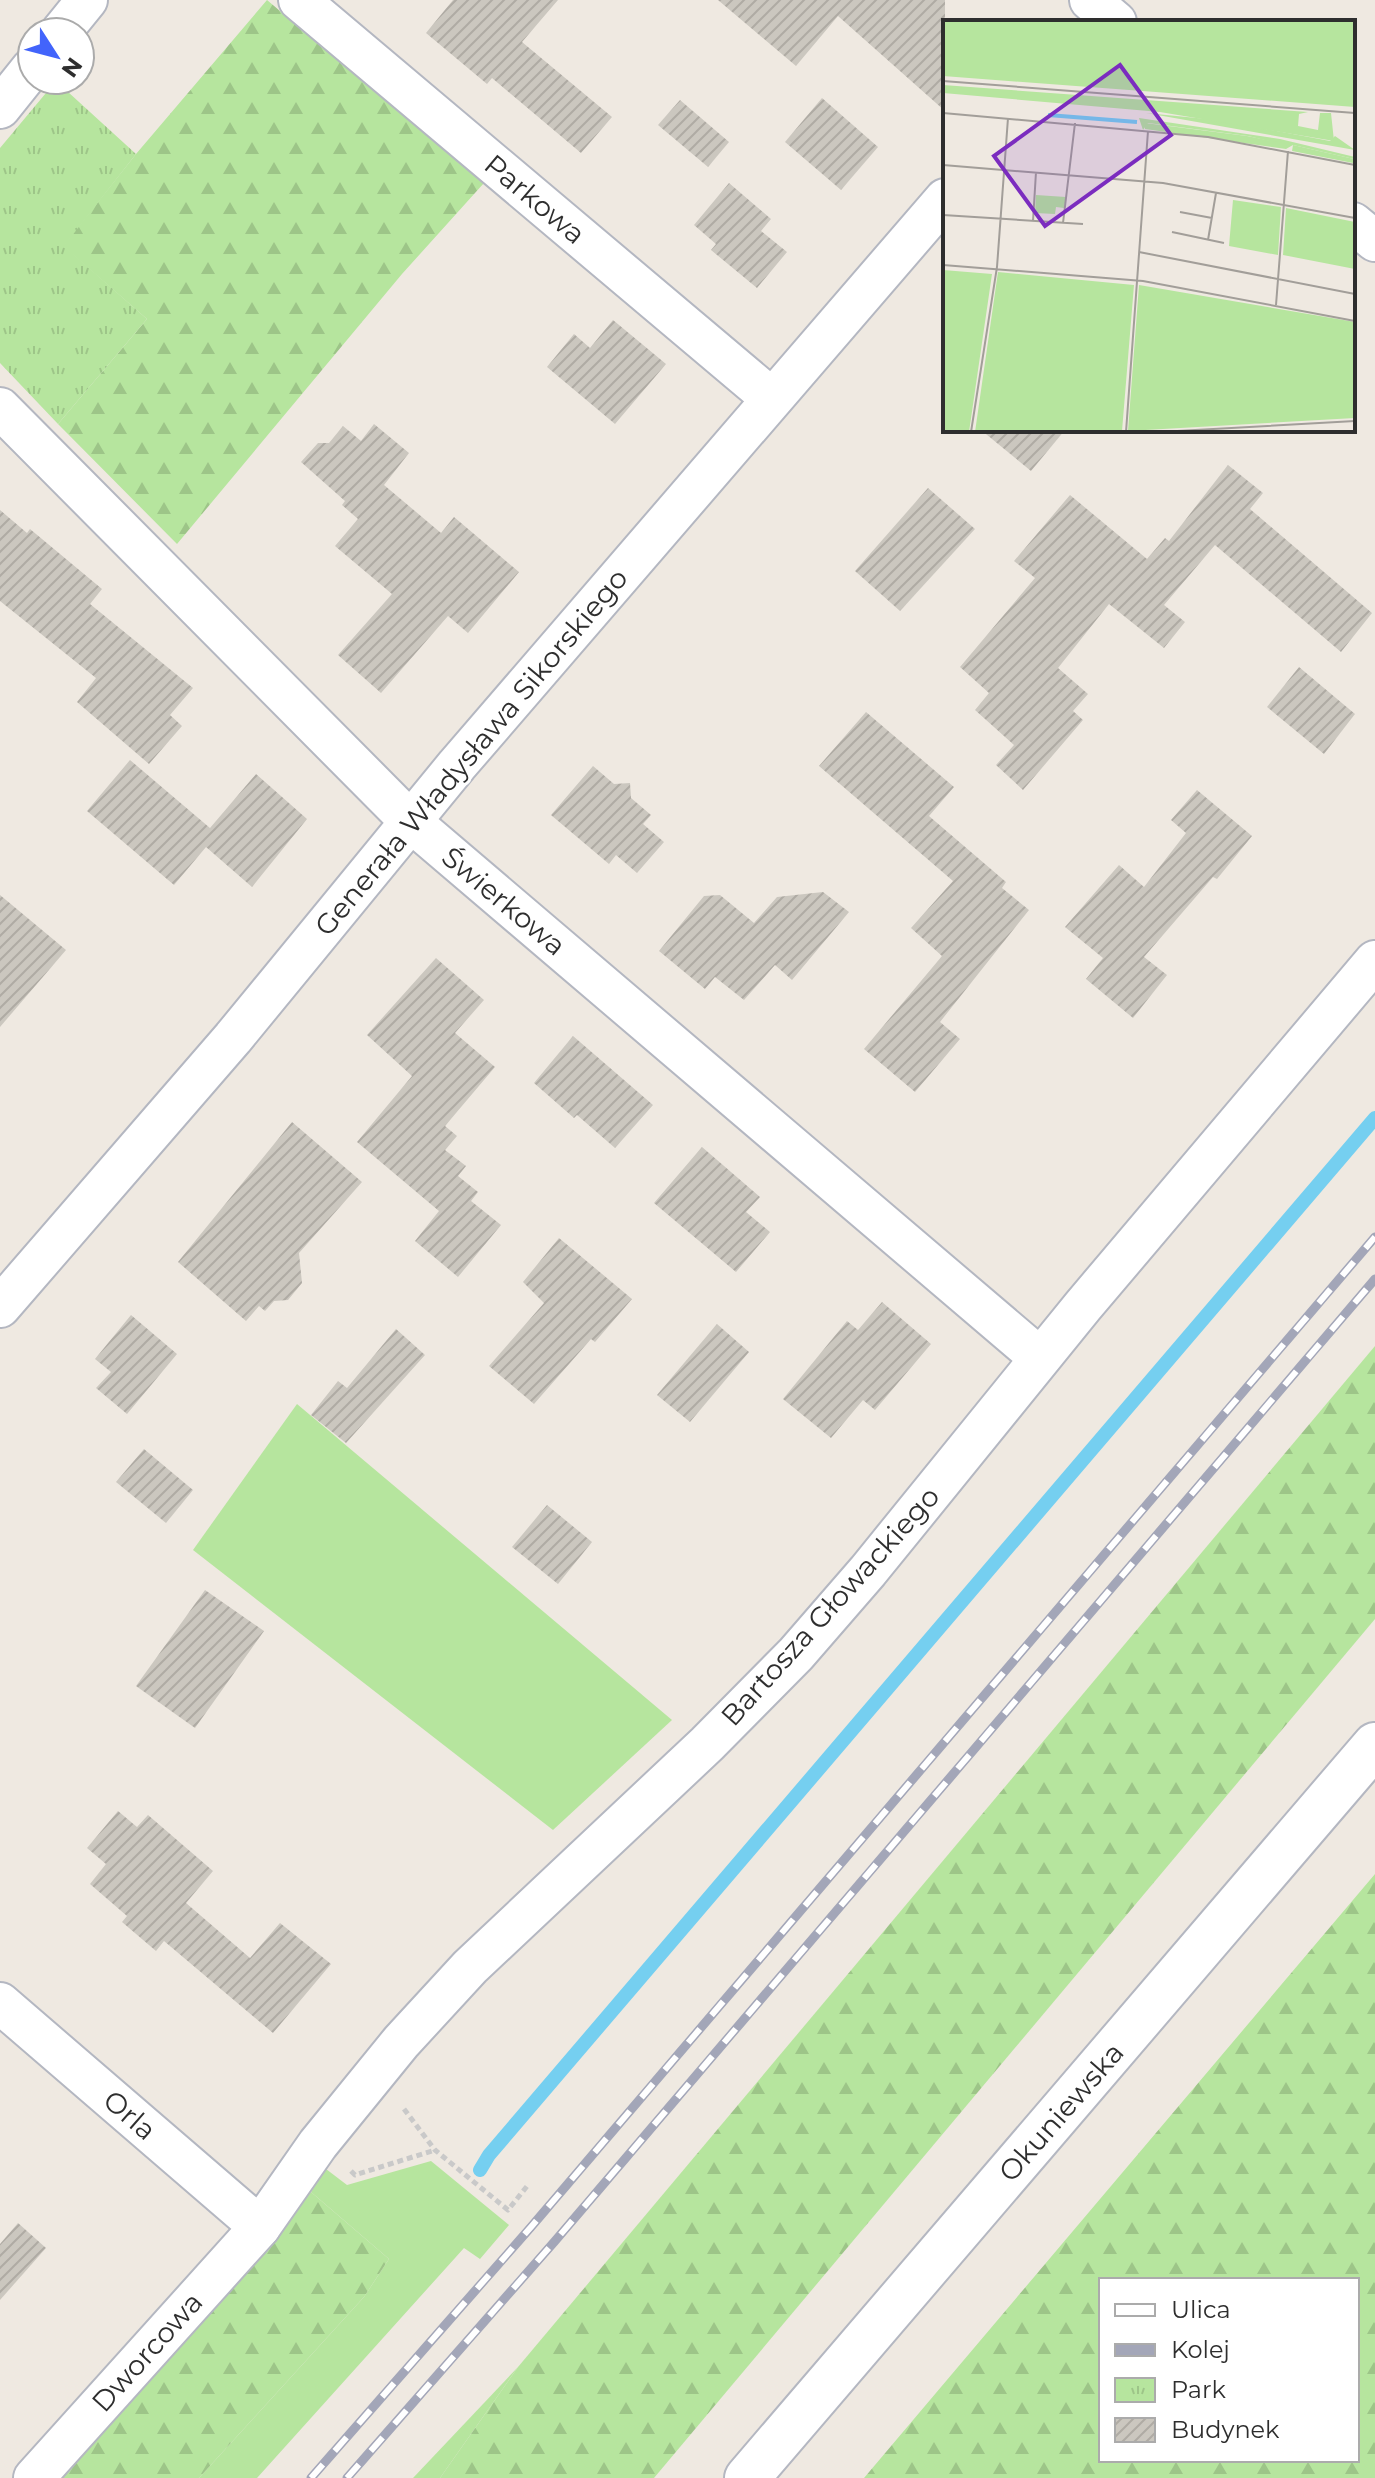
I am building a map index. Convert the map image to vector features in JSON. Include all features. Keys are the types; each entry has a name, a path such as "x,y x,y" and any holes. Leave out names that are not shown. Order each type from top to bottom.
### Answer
{"main road":[{"name":"Okuniewska","path":"747,2478 1375,1745"}],"street":[{"path":"74,16 87,0"},
{"name":"Parkowa","path":"299,0 771,398"},
{"path":"0,108 16,88"},
{"name":"Generała Władysława Sikorskiego","path":"0,1307 233,1038 410,821 943,201"},
{"path":"1355,225 1375,241"},
{"name":"Świerkowa","path":"0,408 410,821 1040,1358"},
{"name":"Bartosza Głowackiego","path":"260,2227 318,2144 401,2042 470,1967 707,1744 796,1654 868,1571 1040,1358 1375,961"},
{"name":"Orla","path":"0,2003 260,2227"},
{"name":"Dworcowa","path":"34,2478 260,2227"}],"path":[{"path":"404,2109 435,2150 508,2210 528,2185"},
{"path":"348,2168 355,2175 435,2150"}],"green space":[{"path":"267,0 484,183 402,274 177,544 58,424 147,319 63,246 136,154"},
{"path":"43,96 72,96 136,154 64,246 147,319 58,424 0,363 0,148"},
{"path":"1375,1346 1375,1619 654,2478 440,2478 518,2367"},
{"path":"297,1404 672,1720 553,1830 193,1550"},
{"path":"1375,1874 1375,2478 864,2478"},
{"path":"431,2161 509,2225 480,2259 464,2248 257,2478 199,2478 364,2297 389,2259 311,2192 326,2169 347,2185"},
{"path":"311,2192 389,2259 364,2297 199,2478 58,2478"},
{"path":"518,2367 440,2478 413,2478"}],"building":[{"path":"453,0 558,0 522,42 612,117 581,153 492,78 487,84 426,33"},
{"path":"718,0 945,0 943,109 838,16 796,66"},
{"path":"822,98 878,147 841,190 785,142"},
{"path":"680,100 729,142 708,167 658,125"},
{"path":"729,183 771,219 761,231 787,252 757,288 711,250 716,244 694,225"},
{"path":"613,320 666,364 615,424 547,367 574,334 590,348"},
{"path":"374,424 409,453 384,485 441,533 454,517 519,572 468,633 448,616 381,693 338,655 392,594 335,546 358,519 342,505 345,501 301,462 318,443 329,443 343,426 361,441"},
{"path":"983,432 1063,432 1031,471"},
{"path":"1228,465 1263,493 1250,509 1372,613 1341,652 1215,545 1164,605 1185,622 1164,648 1109,604 1058,668 1088,694 1073,711 1083,720 1023,790 996,765 1014,745 975,710 989,693 960,667 1035,578 1014,561 1070,495 1147,559 1165,538 1169,541"},
{"path":"928,488 975,529 900,611 855,571"},
{"path":"0,510 27,533 30,529 102,589 90,604 193,688 170,715 182,726 149,764 77,702 96,678 0,601"},
{"path":"1299,667 1355,714 1324,754 1267,707"},
{"path":"866,712 954,787 929,816 1006,882 1002,888 1029,910 940,1022 960,1039 915,1092 864,1049 942,956 911,928 953,881 819,766"},
{"path":"130,760 210,828 256,774 307,819 252,887 206,847 174,885 87,811"},
{"path":"593,766 614,784 630,783 631,798 651,815 643,824 664,842 637,873 616,855 609,864 551,815"},
{"path":"1197,790 1252,836 1217,879 1213,877 1144,957 1167,975 1133,1018 1086,979 1103,958 1065,927 1119,865 1144,887 1186,833 1171,820"},
{"path":"823,892 849,912 792,980 775,965 744,1000 715,977 705,989 659,951 704,896 720,895 754,923 777,897"},
{"path":"0,895 66,950 0,1027"},
{"path":"436,958 484,1000 455,1033 495,1067 445,1126 457,1136 445,1150 466,1166 458,1176 478,1192 471,1201 501,1225 458,1277 415,1241 439,1211 357,1142 412,1076 367,1035"},
{"path":"573,1036 653,1105 615,1148 534,1083"},
{"path":"292,1122 362,1182 299,1253 302,1283 288,1300 274,1301 265,1311 259,1306 246,1321 178,1262"},
{"path":"702,1147 760,1197 746,1212 770,1232 736,1272 654,1203"},
{"path":"559,1238 632,1299 595,1342 591,1339 534,1404 489,1366 544,1303 523,1282"},
{"path":"882,1302 931,1344 875,1410 863,1400 831,1438 783,1399 847,1321 858,1330"},
{"path":"131,1315 177,1354 127,1414 96,1388 111,1372 95,1359"},
{"path":"717,1324 749,1352 690,1422 657,1395"},
{"path":"396,1329 425,1355 346,1443 311,1415 338,1381 347,1388"},
{"path":"144,1449 193,1490 166,1523 116,1482"},
{"path":"547,1505 592,1542 558,1584 512,1547"},
{"path":"205,1590 264,1631 195,1728 136,1686"},
{"path":"118,1811 137,1827 148,1815 213,1871 186,1903 250,1958 280,1923 331,1964 273,2033 164,1941 156,1951 122,1922 127,1916 90,1884 106,1864 87,1848"},
{"path":"18,2223 46,2248 0,2300 0,2244"}],"waterway":[{"path":"480,2170 489,2155 1375,1118"}],"railway":[{"path":"311,2478 531,2227 1375,1237"},
{"path":"347,2478 555,2241 1375,1279"}]}
